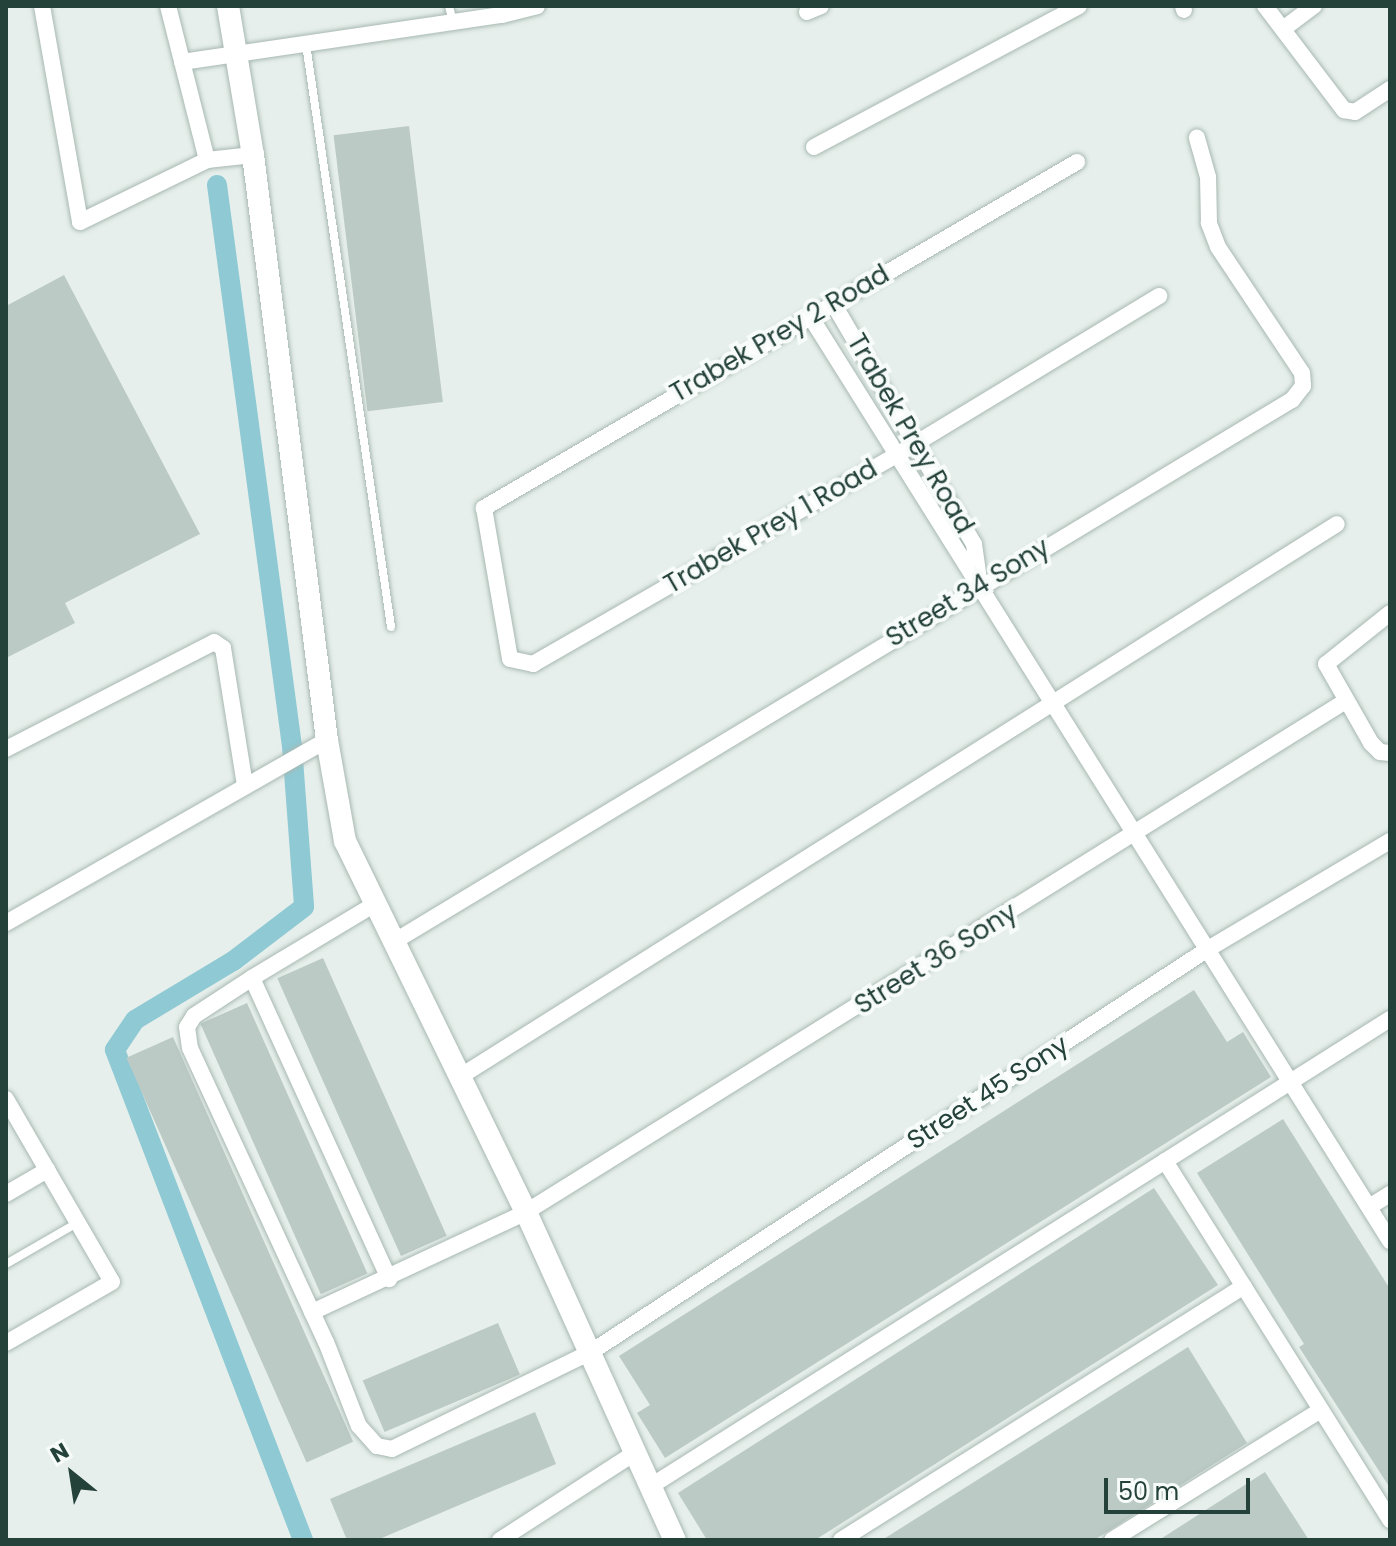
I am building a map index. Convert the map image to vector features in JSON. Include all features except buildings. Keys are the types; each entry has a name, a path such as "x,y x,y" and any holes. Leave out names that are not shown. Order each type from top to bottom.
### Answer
{"street":[{"path":"42,6 80,222 207,160 253,155"},
{"path":"168,6 207,160"},
{"path":"228,6 253,155 320,743 345,841 526,1212 675,1540"},
{"path":"182,62 306,44 451,14 537,6"},
{"path":"814,147 1079,6"},
{"path":"1265,6 1349,113 1390,89"},
{"path":"1283,29 1314,6"},
{"name":"Street 34 Sony","path":"395,941 980,585 1292,400 1303,386 1302,373 1218,247 1209,223 1208,177 1197,138"},
{"name":"Trabek Prey 2 Road","path":"484,508 1077,162"},
{"name":"Trabek Prey 1 Road","path":"484,508 510,659 533,664 895,456 1159,296"},
{"name":"Trabek Prey Road","path":"833,303 974,544 980,585"},
{"name":"Trabek Prey Road","path":"810,316 895,456 980,585"},
{"path":"461,1076 1337,524"},
{"path":"980,585 1390,1241"},
{"path":"1390,613 1328,659 1327,671 1371,743 1380,752 1390,753"},
{"path":"6,749 214,642 223,648 252,782"},
{"name":"Street 36 Sony","path":"312,1312 389,1279 526,1212 1137,834 1344,702"},
{"path":"6,923 320,743"},
{"name":"Street 45 Sony","path":"375,904 252,978 194,1016 187,1027 190,1048 312,1312 359,1426 377,1446 392,1449 591,1352 1208,949 1390,841"},
{"path":"252,978 389,1279"},
{"path":"651,1486 1390,1019"},
{"path":"6,1099 10,1116 47,1170 112,1282 6,1343"},
{"path":"1165,1161 1390,1520"},
{"path":"6,1194 47,1170"},
{"path":"1369,1207 1390,1194"},
{"path":"841,1540 1244,1286"},
{"path":"1112,1540 1321,1410"},
{"path":"500,1540 636,1452"}],"lane":[{"path":"306,44 391,627"},
{"path":"6,1264 77,1223"}],"waterway":[{"path":"217,185 292,746 304,907 233,961 135,1020 115,1050 303,1540"}]}
